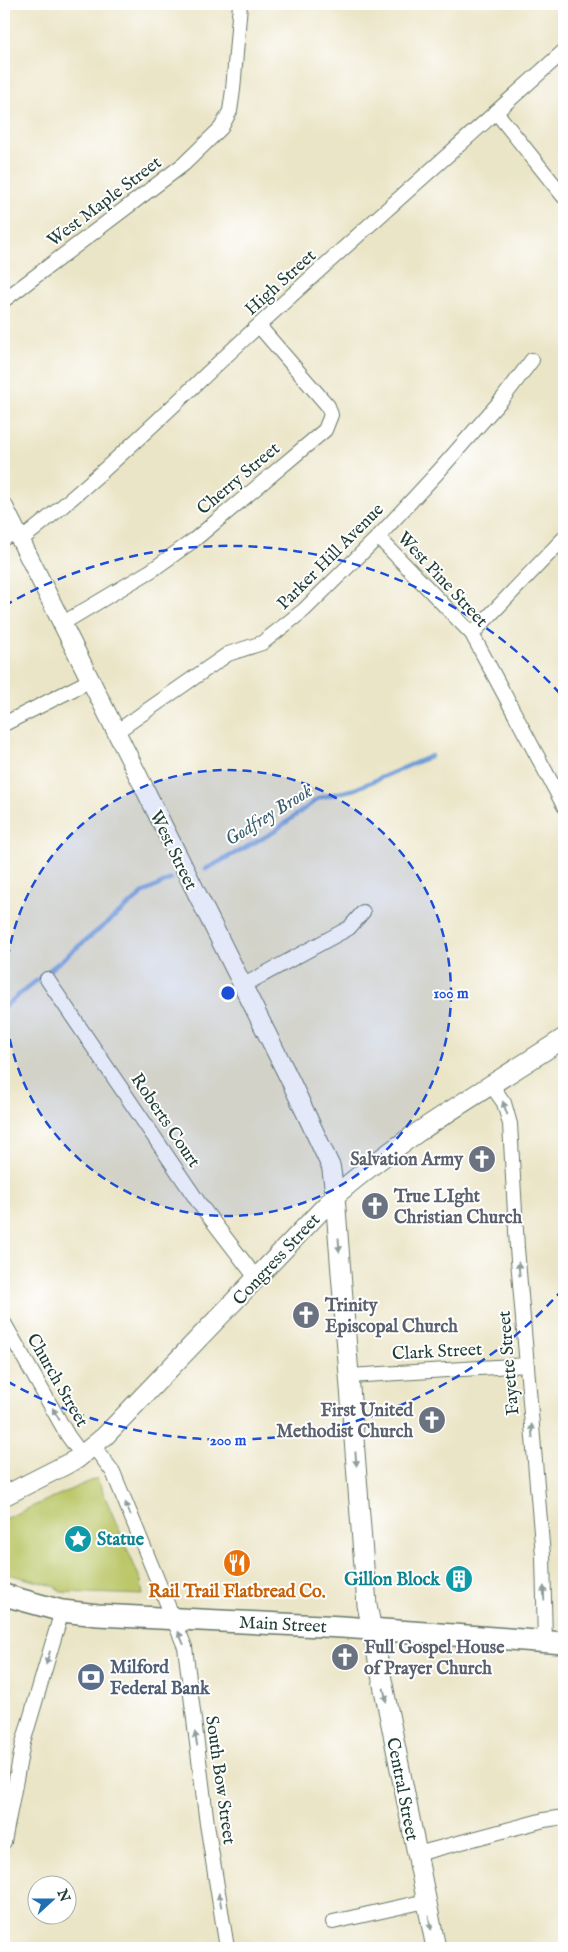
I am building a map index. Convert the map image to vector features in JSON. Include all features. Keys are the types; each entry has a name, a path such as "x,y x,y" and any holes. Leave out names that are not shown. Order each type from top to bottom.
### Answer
{"main road":[{"name":"Congress Street","path":"4,1496 88,1451 138,1404 336,1196 390,1152 564,1038"},
{"name":"Central Street","path":"336,1196 367,1606 436,1948"},
{"name":"Main Street","path":"4,1594 62,1611 555,1642"}],"street":[{"name":"West Maple Street","path":"4,300 184,164 222,127 230,111 240,4"},
{"name":"High Street","path":"14,537 110,466 428,170 564,51"},
{"path":"496,112 564,197"},
{"name":"Cherry Street","path":"63,623 152,570 194,540 325,430 331,414 328,406 259,326"},
{"name":"Parker Hill Avenue","path":"116,732 228,654 262,643 277,633 378,537 503,398 532,360"},
{"name":"West Street","path":"4,506 14,537 63,623 198,899 244,985 331,1167 336,1196"},
{"name":"West Pine Street","path":"378,537 472,634 564,806"},
{"path":"472,634 564,538"},
{"path":"4,724 91,680"},
{"path":"244,985 349,928 363,912"},
{"name":"Roberts Court","path":"47,979 201,1206 257,1279"},
{"name":"Fayette Street","path":"492,1086 504,1102 510,1124 543,1556 555,1642"},
{"name":"Church Street","path":"4,1323 68,1436 113,1472 173,1619"},
{"name":"Clark Street","path":"349,1376 527,1365"},
{"path":"4,1842 22,1743 62,1611"},
{"name":"South Bow Street","path":"173,1619 185,1647 207,1824 227,1948"},
{"path":"416,1854 544,1820 564,1818"},
{"path":"334,1922 426,1901"}],"green space":[{"path":"97,1478 141,1581 143,1595 62,1592 54,1586 4,1573 4,1519"}],"waterway":[{"name":"Godfrey Brook","path":"206,869 272,833 319,798 355,789 431,756"},
{"name":"Godfrey Brook","path":"4,1007 145,892 171,879"}],"place":[{"name":"Salvation Army","path":"482,1159"},
{"name":"True LIght Christian Church","path":"375,1206"},
{"name":"Trinity Episcopal Church","path":"306,1315"},
{"name":"First United Methodist Church","path":"432,1420"},
{"name":"Statue","path":"78,1539"},
{"name":"Rail Trail Flatbread Co.","path":"237,1563"},
{"name":"Gillon Block","path":"459,1579"},
{"name":"Full Gospel House of Prayer Church","path":"345,1657"},
{"name":"Milford Federal Bank","path":"91,1677"}]}
